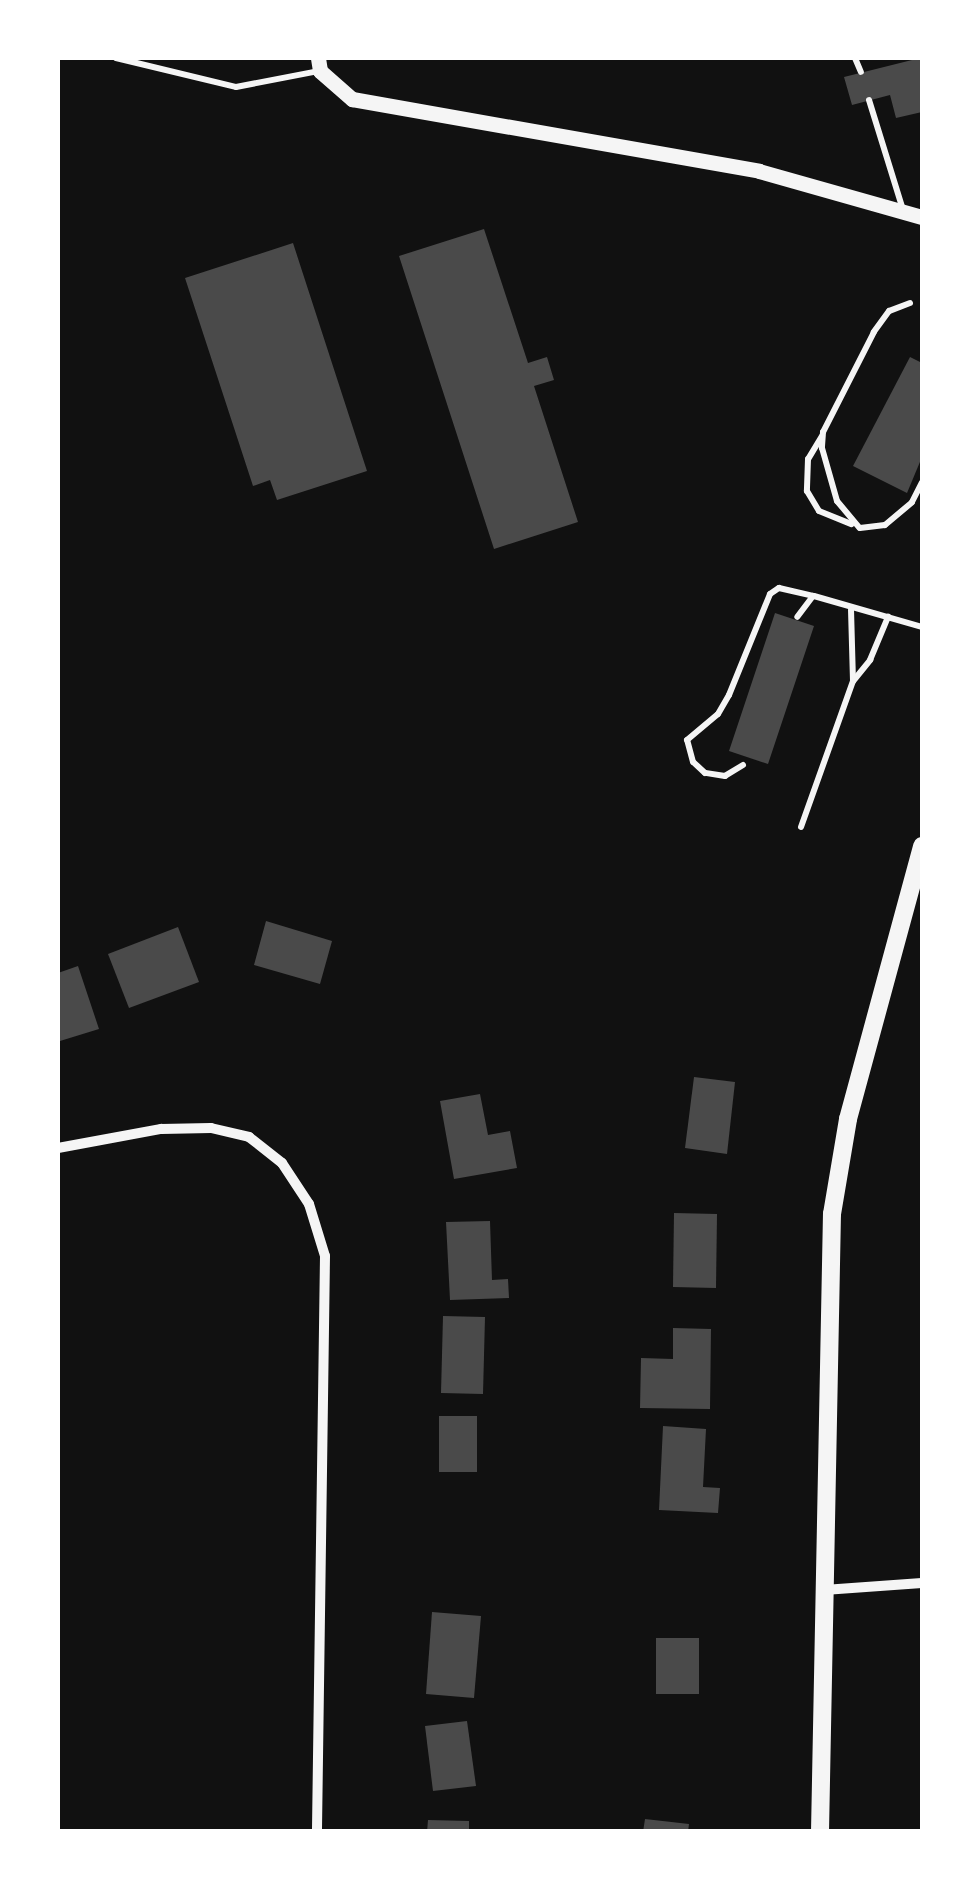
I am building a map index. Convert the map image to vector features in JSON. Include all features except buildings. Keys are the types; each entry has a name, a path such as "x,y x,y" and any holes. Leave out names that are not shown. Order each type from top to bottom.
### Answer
{"main road":[{"path":"820,1832 832,1214 848,1120 922,846"}],"street":[{"path":"319,64 352,98 411,114 759,170 922,217"},
{"path":"58,1148 161,1130 211,1128 249,1138 282,1162 309,1204 326,1256 316,1832"},
{"path":"822,1590 922,1583"}],"lane":[{"path":"116,58 236,87 319,64"},
{"path":"854,58 861,72"},
{"path":"869,100 903,212"},
{"path":"910,304 889,311 874,332 808,459 807,491 818,511 856,526 885,526 912,502 922,482"},
{"path":"823,435 838,501 856,526"},
{"path":"744,765 726,776 705,772 694,762 688,740 724,705 770,594 779,588 922,627"},
{"path":"797,617 813,596"},
{"path":"851,610 853,680"},
{"path":"801,827 853,680 870,660 888,616"}]}
